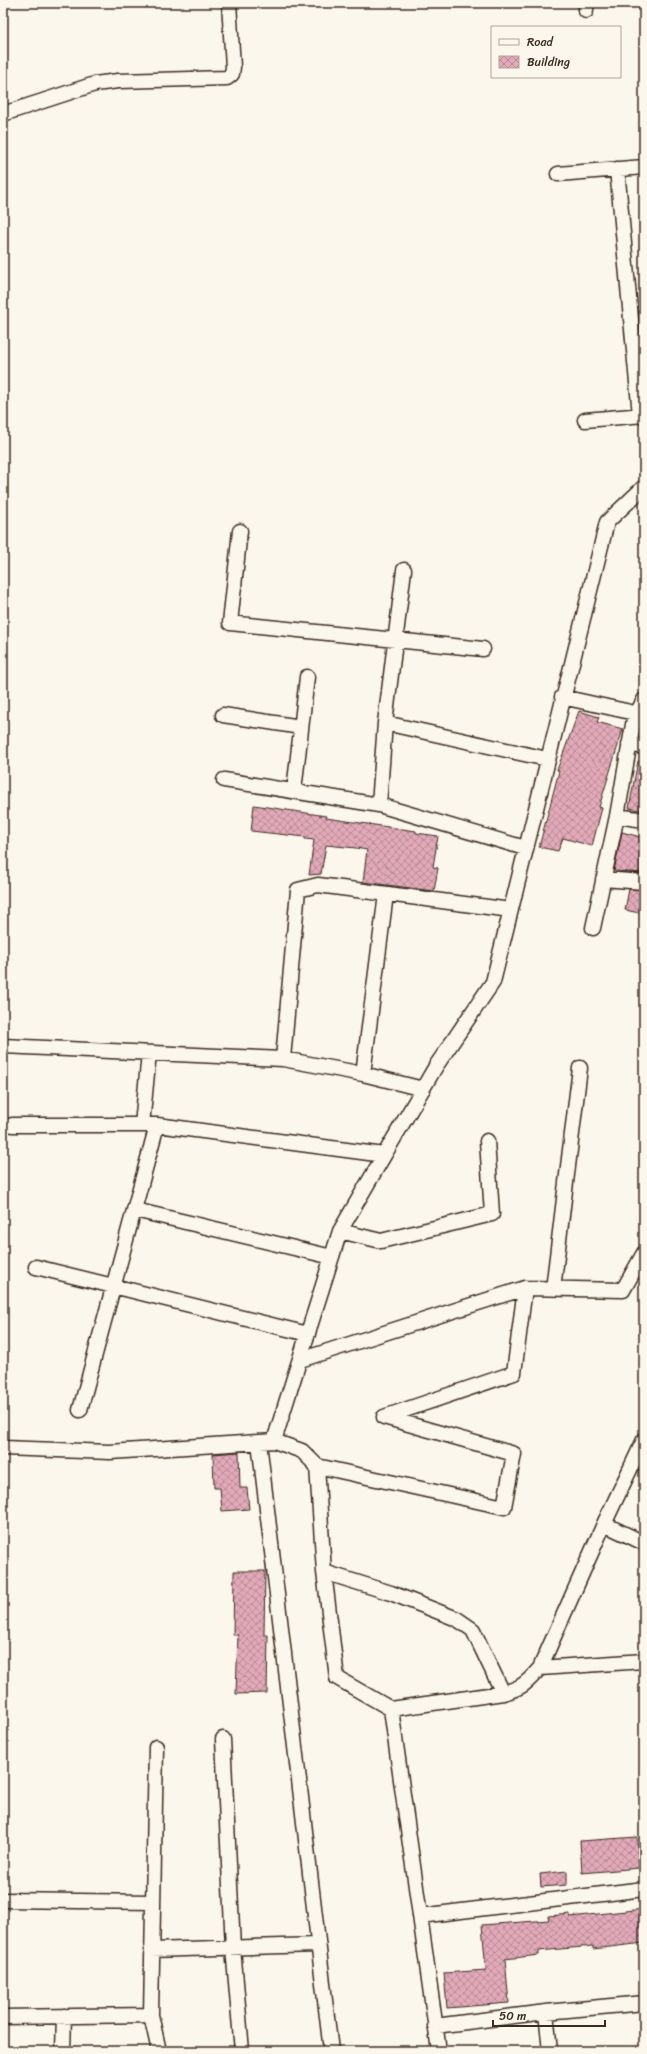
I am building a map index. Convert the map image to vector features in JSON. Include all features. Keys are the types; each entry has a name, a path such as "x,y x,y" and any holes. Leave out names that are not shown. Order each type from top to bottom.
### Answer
{"street":[{"path":"3,114 96,84 118,81 227,78 232,74 234,67 229,3"},
{"path":"558,174 644,167"},
{"path":"585,420 642,415 617,169"},
{"path":"274,1441 340,1230 423,1089 493,982 562,697 607,522 644,487"},
{"path":"240,530 230,623 483,649"},
{"path":"379,805 385,723 404,570"},
{"path":"294,791 307,677"},
{"path":"562,697 635,713 617,816 593,928"},
{"path":"634,719 644,700"},
{"path":"223,715 301,727"},
{"path":"385,723 547,760"},
{"path":"630,744 644,747"},
{"path":"224,780 379,805 525,848"},
{"path":"617,816 644,820"},
{"path":"603,879 644,882"},
{"path":"283,1059 298,890 318,885 511,910"},
{"path":"363,1074 386,894"},
{"path":"3,1046 283,1059 363,1074 423,1089"},
{"path":"142,1125 149,1053"},
{"path":"553,1288 580,1068"},
{"path":"12,1125 158,1125 384,1155"},
{"path":"80,1410 158,1125"},
{"path":"340,1230 381,1241 492,1214 487,1141"},
{"path":"135,1210 332,1257"},
{"path":"300,1360 525,1288 623,1290 644,1253"},
{"path":"36,1268 308,1334"},
{"path":"3,1448 110,1452 274,1441 302,1451 317,1466 504,1507 514,1454 384,1417 514,1373 525,1288"},
{"path":"317,1466 324,1572 337,1678 391,1709 503,1693 521,1688 540,1668 604,1524 644,1440"},
{"path":"259,1442 317,1945 331,2051"},
{"path":"604,1524 644,1543"},
{"path":"324,1572 391,1593 458,1619 473,1630 503,1693"},
{"path":"540,1668 644,1661"},
{"path":"391,1709 439,2051"},
{"path":"223,1739 234,1948 242,2051"},
{"path":"156,1747 151,1950 151,2015 159,2051"},
{"path":"420,1916 644,1889"},
{"path":"3,1900 152,1902"},
{"path":"151,1950 317,1945"},
{"path":"435,2026 546,2012 644,2003"},
{"path":"546,2012 550,2051"},
{"path":"3,2017 151,2015"},
{"path":"63,2051 64,2016"}],"building":[{"path":"579,711 599,717 597,722 623,729 599,807 602,808 592,846 563,838 558,851 539,847 559,771 557,770"},
{"path":"638,761 644,762 644,811 629,808"},
{"path":"254,805 326,816 326,818 416,831 416,833 438,836 433,867 438,868 434,891 363,882 367,850 356,848 326,845 321,874 309,875 314,840 305,839 305,837 251,831"},
{"path":"622,832 644,838 644,873 614,871"},
{"path":"629,889 644,890 644,914 625,910"},
{"path":"239,1452 240,1488 247,1488 249,1509 222,1511 220,1488 214,1488 213,1454"},
{"path":"234,1571 265,1571 264,1635 268,1635 267,1693 236,1694 238,1635 233,1635"},
{"path":"637,1837 639,1868 582,1873 580,1841"},
{"path":"567,1871 567,1885 541,1887 540,1874"},
{"path":"644,1909 644,1943 593,1949 593,1946 539,1951 539,1955 505,1959 509,2003 447,2008 444,1973 486,1970 482,1925 549,1920 548,1916 570,1914 570,1917"}]}
